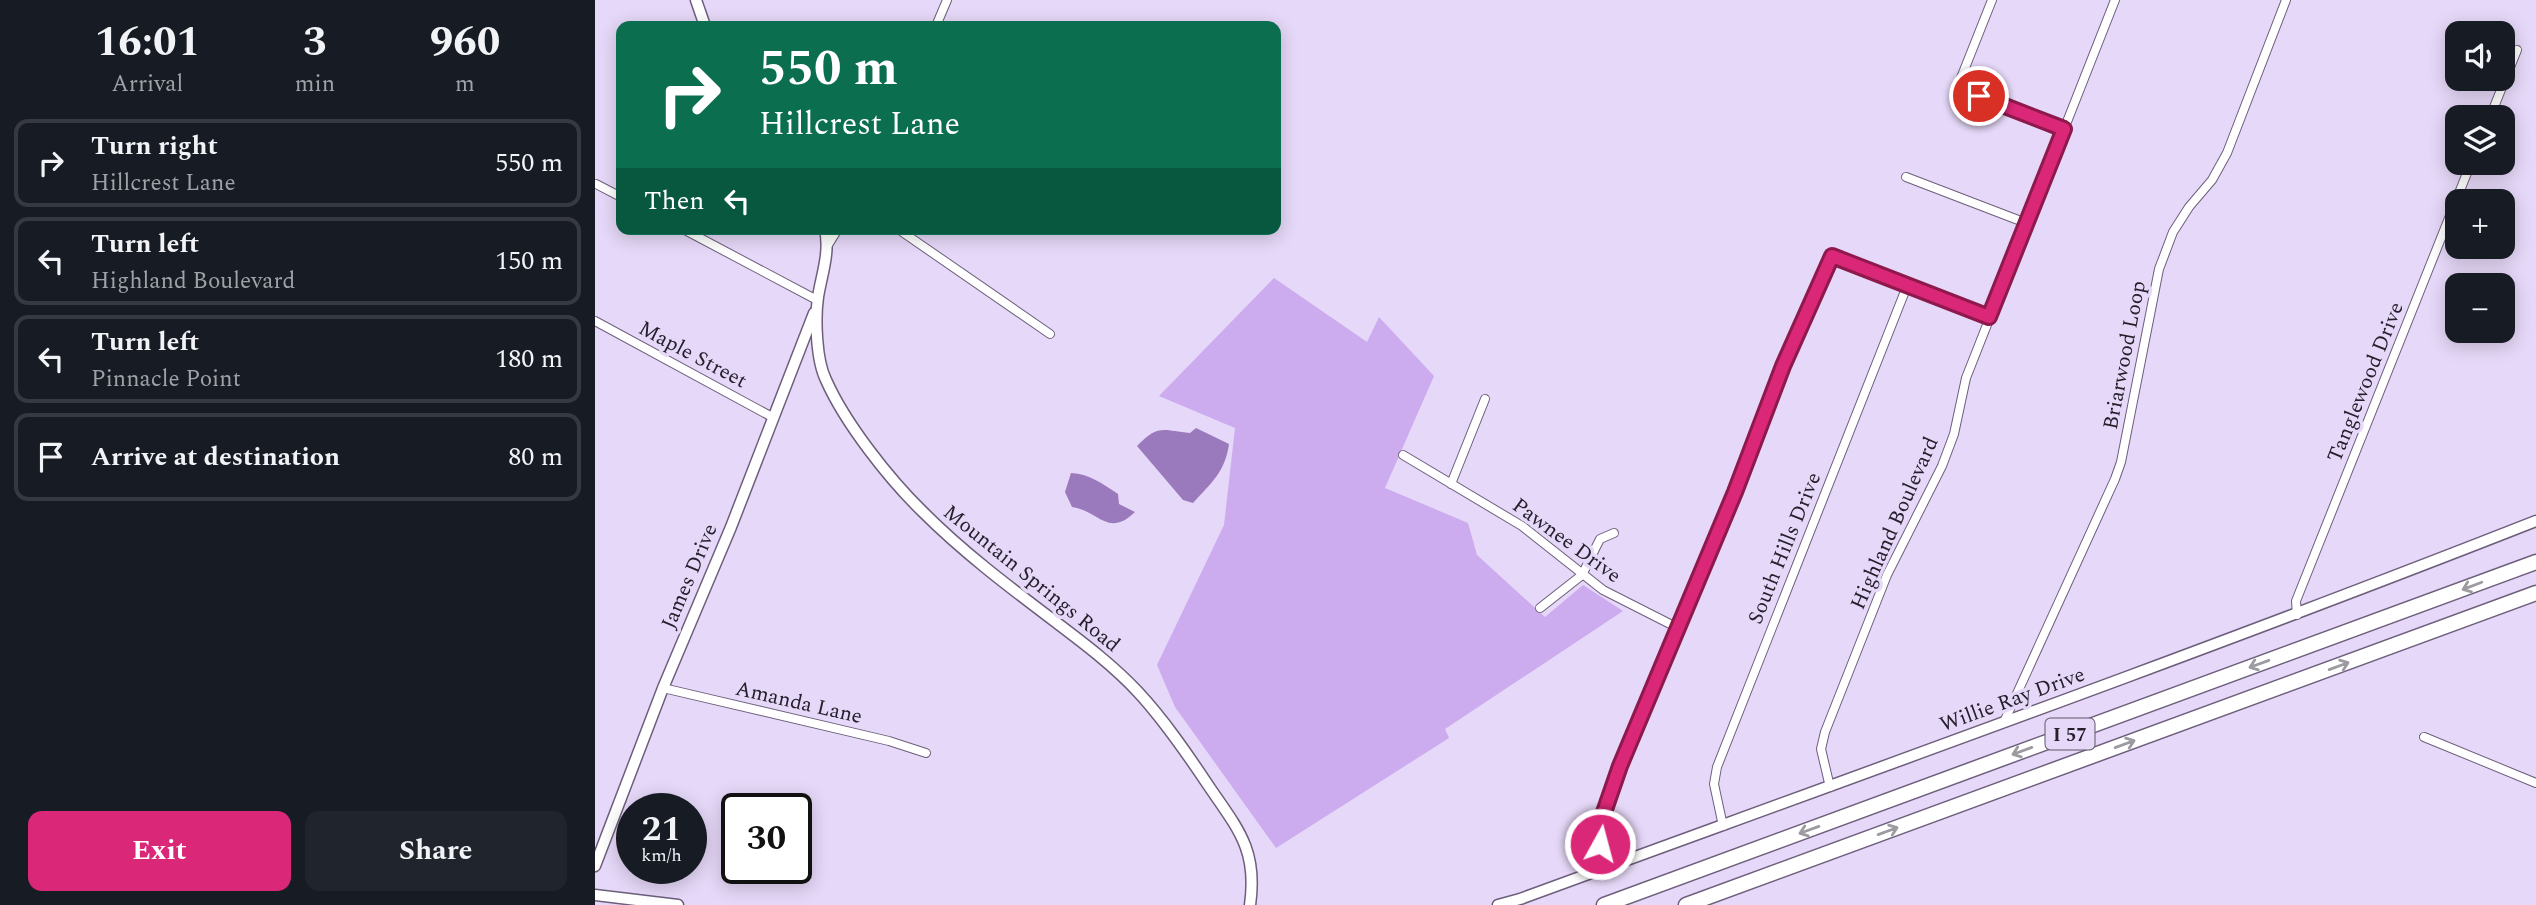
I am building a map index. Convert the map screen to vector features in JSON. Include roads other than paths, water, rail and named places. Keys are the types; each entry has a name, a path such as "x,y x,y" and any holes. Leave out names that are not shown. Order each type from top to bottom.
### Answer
{"highway":[{"name":"I 57","path":"1604,905 2536,562"},
{"name":"I 57","path":"1686,905 2536,593"}],"street":[{"path":"695,0 703,21"},
{"path":"938,21 947,0"},
{"path":"1991,0 1957,88 2064,129"},
{"name":"Highland Boulevard","path":"1830,788 1821,749 1825,732 1887,575 1942,466 1954,434 1966,378 2115,0"},
{"name":"Briarwood Loop","path":"2004,722 2115,479 2159,269 2173,232 2189,207 2212,180 2227,153 2286,0"},
{"path":"2495,105 2517,50"},
{"name":"Tanglewood Drive","path":"2297,615 2296,601 2466,175"},
{"path":"1906,177 2026,223"},
{"path":"596,184 616,194"},
{"path":"694,235 817,300"},
{"name":"Mountain Springs Road","path":"826,235 828,245 817,300 817,339 824,379 877,460 921,511 979,563 1086,646 1137,690 1171,731 1245,840 1250,862 1250,905"},
{"path":"828,245 834,235"},
{"path":"907,235 1050,334"},
{"path":"1605,868 1600,844 1601,821 1620,766 1735,492 1783,366 1832,256 1989,317"},
{"name":"South Hills Drive","path":"1723,826 1714,784 1717,767 1907,286"},
{"name":"James Drive","path":"595,866 663,688 809,329 817,300"},
{"name":"Maple Street","path":"595,321 774,418"},
{"path":"1451,484 1485,399"},
{"name":"Pawnee Drive","path":"1403,455 1523,526 1603,590 1678,628"},
{"name":"Willie Ray Drive","path":"1498,905 1520,900 1830,788 2297,615 2536,521"},
{"path":"1540,608 1582,575 1600,539 1614,533"},
{"name":"Amanda Lane","path":"663,688 926,752"},
{"path":"2424,737 2536,783"},
{"path":"595,895 678,905"}]}
